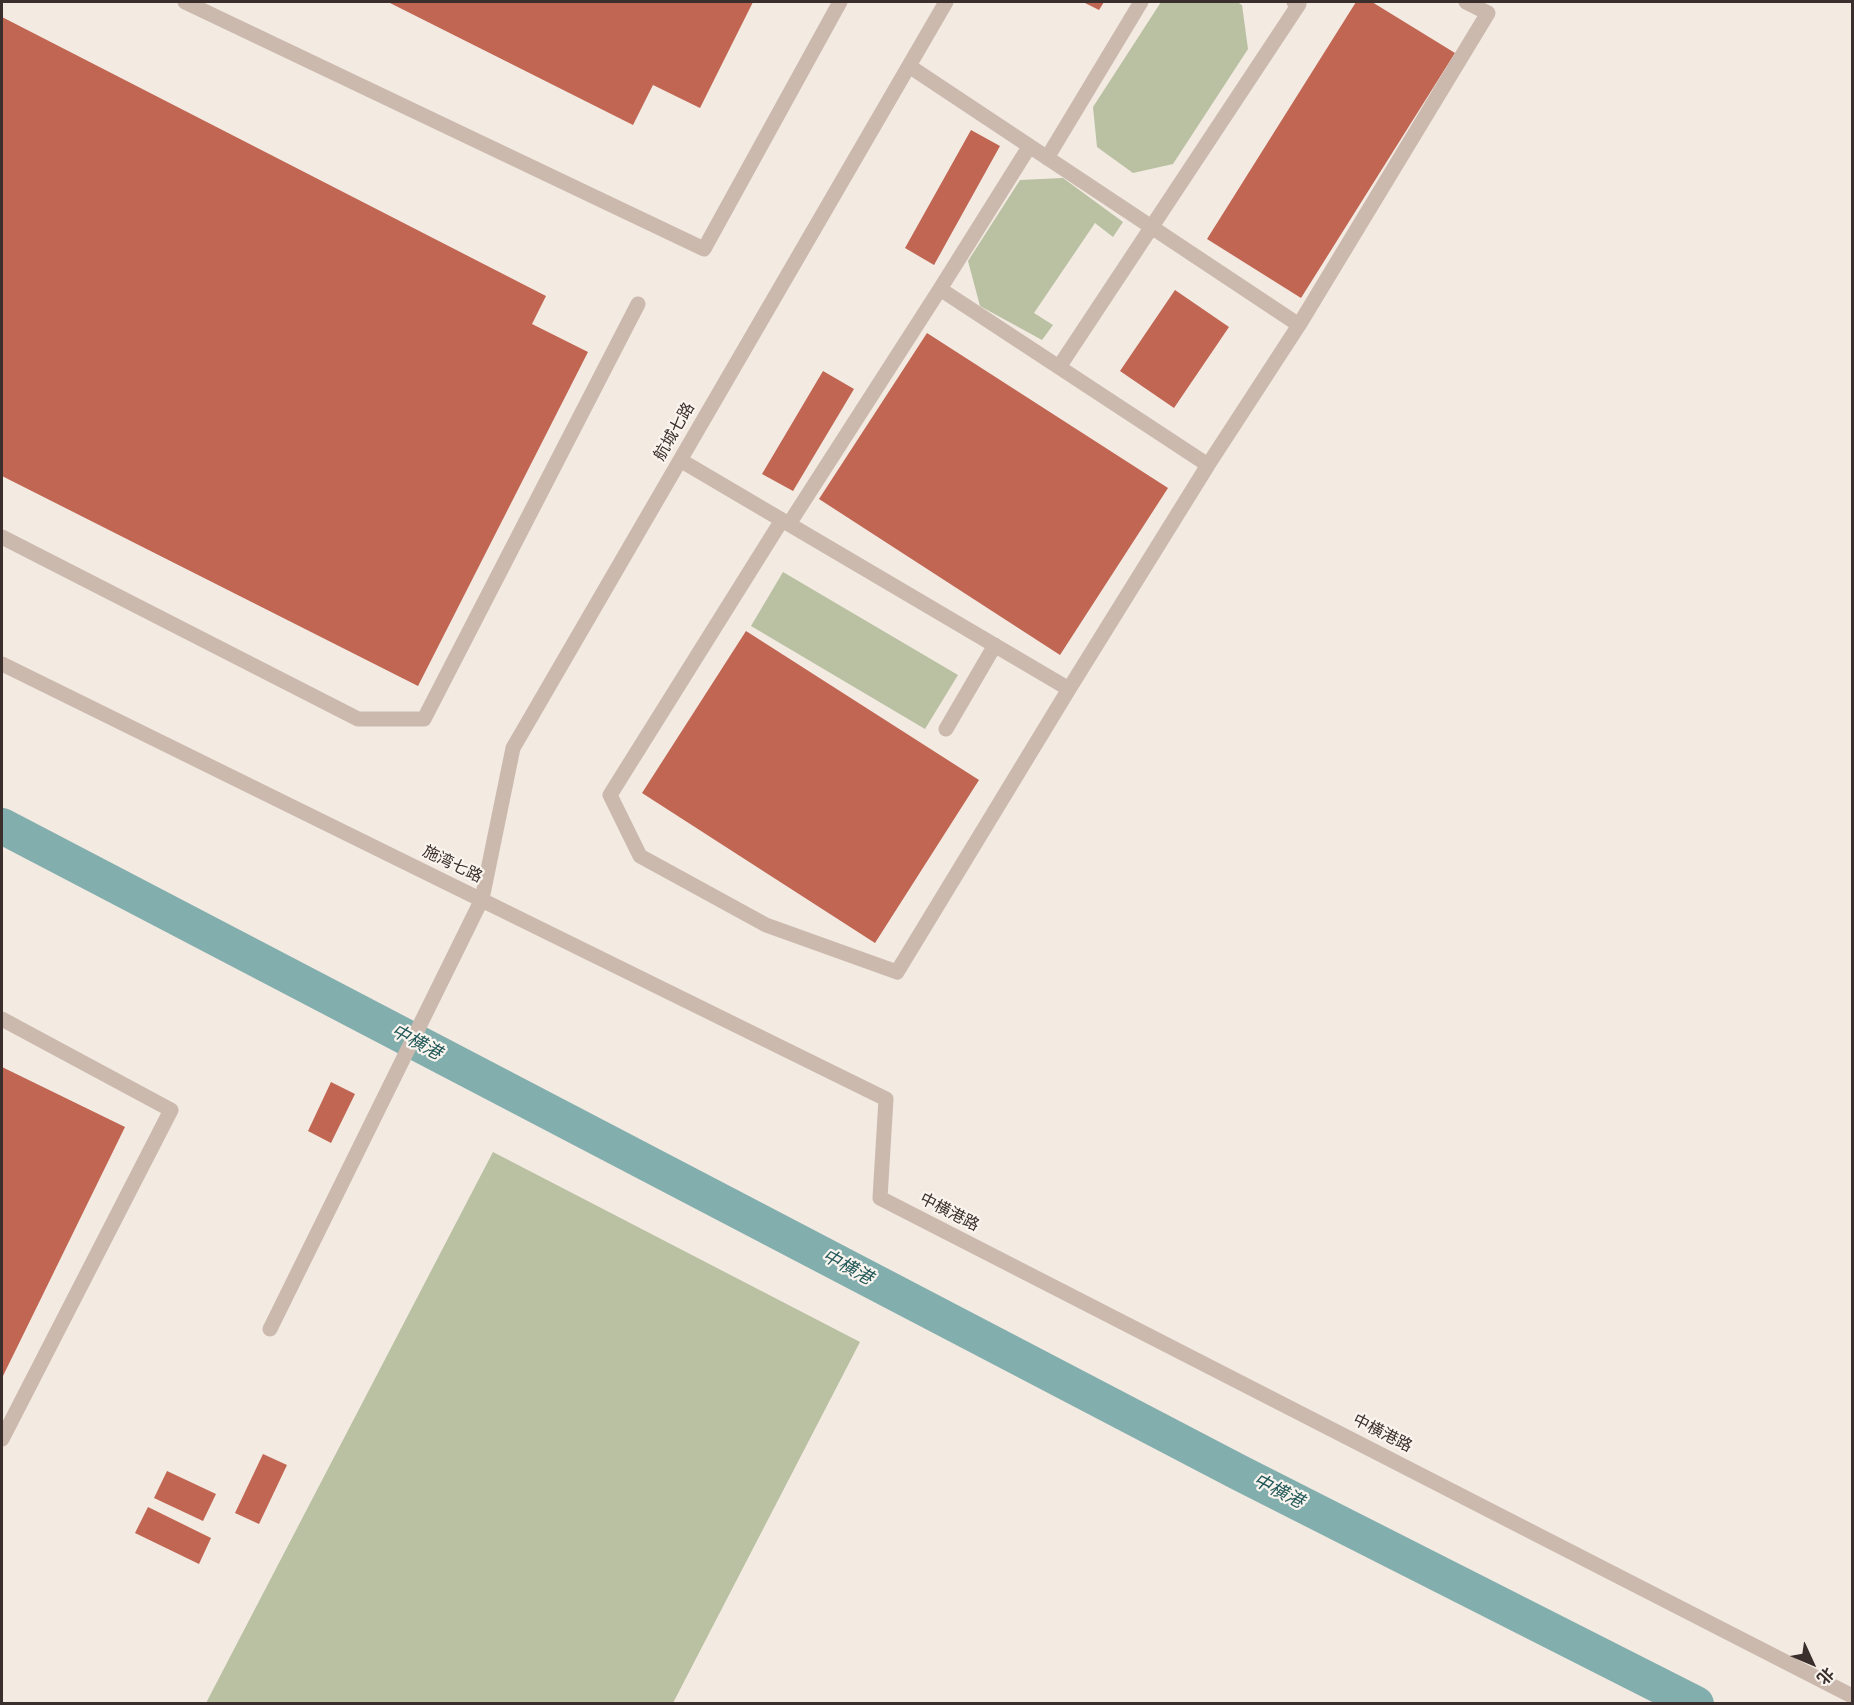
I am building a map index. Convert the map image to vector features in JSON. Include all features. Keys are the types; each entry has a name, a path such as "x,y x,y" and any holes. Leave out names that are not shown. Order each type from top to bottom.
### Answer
{"street":[{"path":"185,2 704,249 840,2"},
{"name":"航城七路","path":"270,1329 372,1118 482,899 513,748 946,2"},
{"path":"1047,158 1141,2"},
{"path":"1059,368 1298,2"},
{"path":"1029,147 940,290 786,522 610,795 640,856 766,925 897,972 1208,465 1299,325 1488,12 1466,2"},
{"path":"909,66 1299,325"},
{"path":"940,290 1208,465"},
{"path":"2,537 358,719 424,719 638,304"},
{"path":"680,460 1069,689"},
{"path":"946,729 995,645"},
{"name":"施湾七路","path":"2,664 886,1099 880,1198 894,1206"},
{"path":"2,1019 171,1110 2,1439"},
{"name":"中横港路","path":"894,1206 1852,1696"}],"green space":[{"path":"1161,2 1237,2 1242,5 1248,49 1173,164 1133,173 1097,147 1093,107"},
{"path":"1063,178 1123,222 1113,237 1095,223 1034,313 1053,325 1042,340 980,306 968,261 1020,180"},
{"path":"783,572 958,675 925,729 751,626"},
{"path":"493,1152 860,1342 673,1703 206,1703"}],"building":[{"path":"388,2 753,2 700,108 653,85 633,125"},
{"path":"1083,2 1104,2 1099,10"},
{"path":"1356,2 1372,2 1455,53 1301,298 1207,239"},
{"path":"2,17 546,296 532,324 588,352 418,686 2,476"},
{"path":"971,130 1000,146 934,265 905,248"},
{"path":"1175,290 1229,327 1174,408 1120,371"},
{"path":"927,333 1168,488 1060,655 819,499"},
{"path":"823,371 854,389 793,491 762,474"},
{"path":"746,631 979,780 875,943 642,793"},
{"path":"2,1067 125,1127 2,1378"},
{"path":"331,1082 355,1094 331,1143 308,1131"},
{"path":"263,1454 287,1465 259,1524 235,1513"},
{"path":"167,1471 216,1494 203,1521 154,1498"},
{"path":"148,1507 211,1538 199,1564 135,1533"}],"waterway":[{"name":"中横港","path":"2,826 1240,1473 1696,1704"}]}
